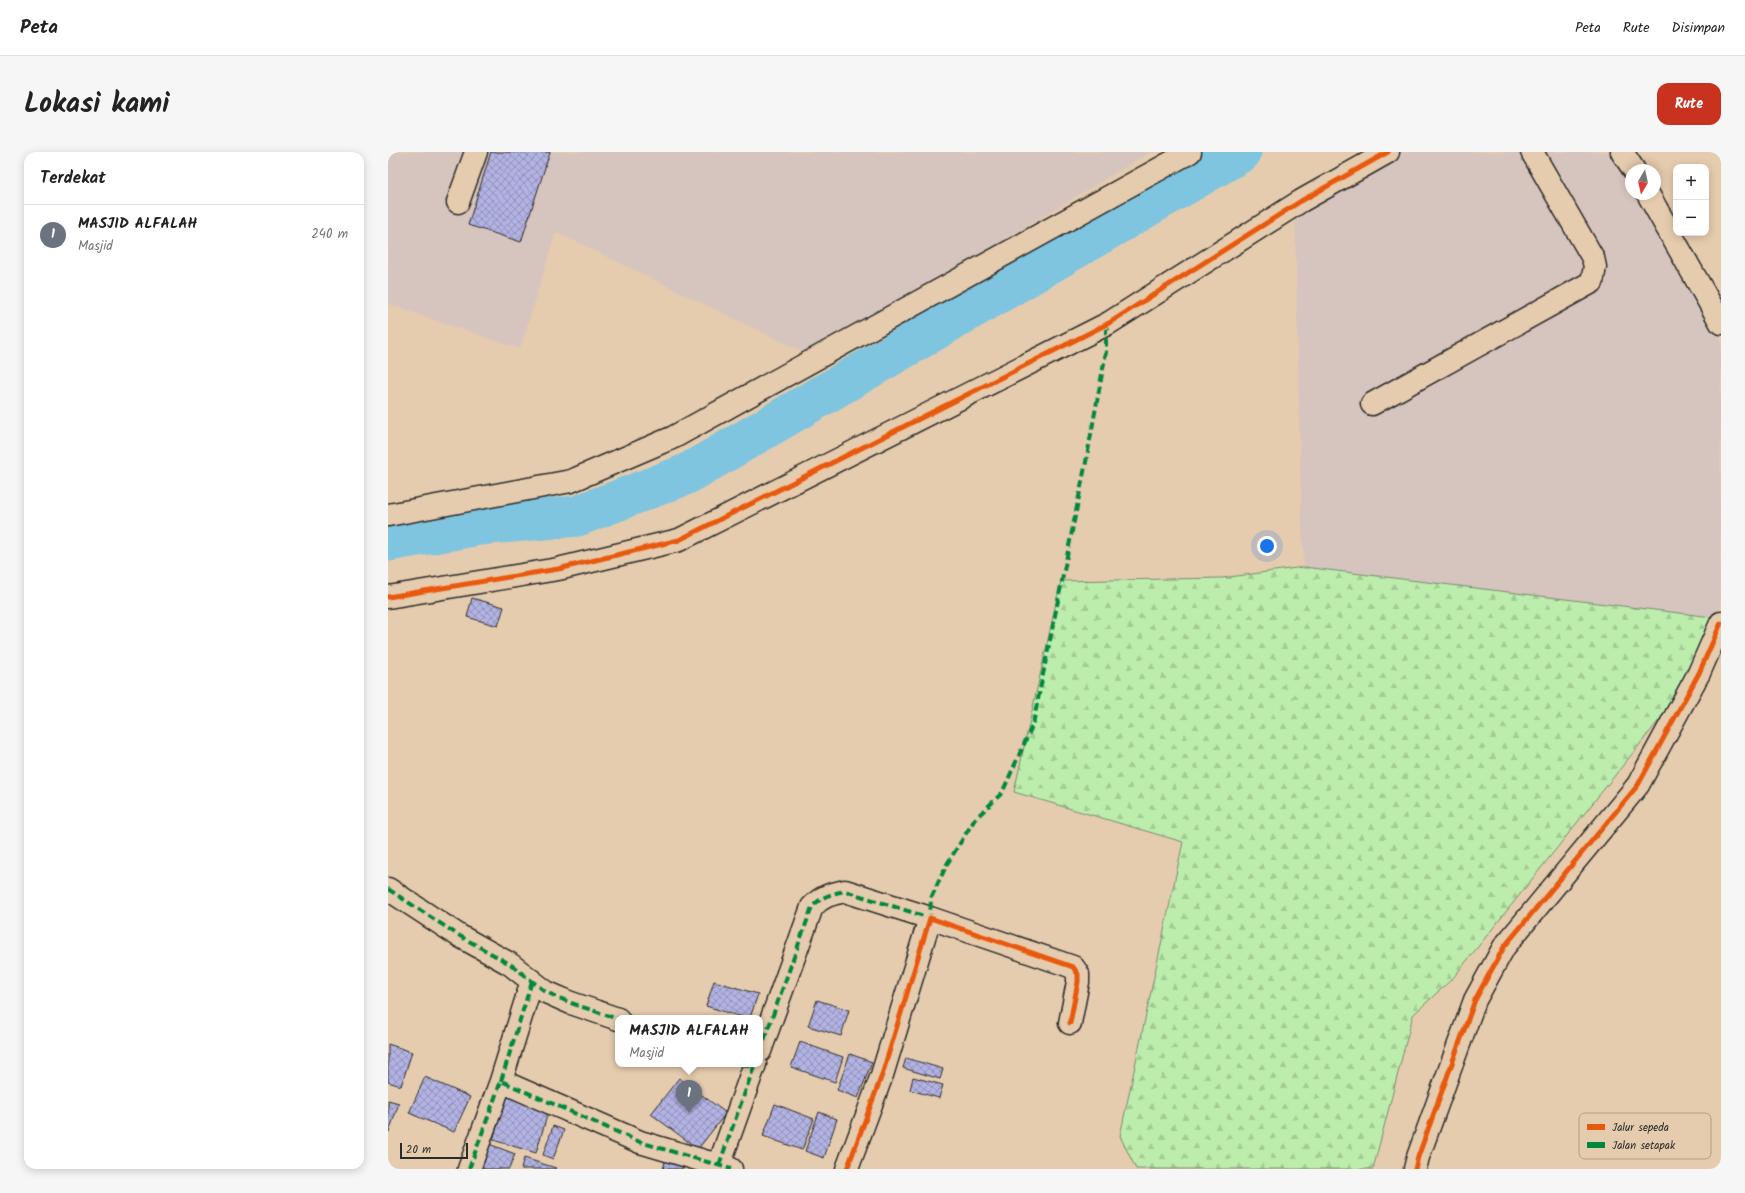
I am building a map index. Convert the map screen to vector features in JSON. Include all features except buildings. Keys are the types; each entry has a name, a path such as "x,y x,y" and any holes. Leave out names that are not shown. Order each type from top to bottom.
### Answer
{"street":[{"path":"458,202 476,152"},
{"path":"388,515 572,481 674,437 1190,152"},
{"path":"388,597 558,570 679,540 1109,323 1301,201 1388,152"},
{"path":"1372,404 1592,282 1595,267 1593,258 1532,152"},
{"path":"1622,152 1630,164"},
{"path":"1651,200 1721,323"},
{"path":"1414,1169 1475,1000 1504,946 1638,785 1699,673 1721,623"},
{"path":"388,889 458,935 510,964 546,992 571,1003 615,1018"},
{"path":"763,1036 812,907 819,899 831,894 846,891 1073,967 1078,974 1078,982 1070,1023"},
{"path":"846,1169 882,1075 930,918"},
{"path":"469,1169 501,1081 532,981"},
{"path":"501,1081 640,1142 725,1167 752,1067"}],"shaded area":[{"path":"388,152 1150,152 811,356 556,232 520,349 388,304"},
{"path":"1388,152 1617,152 1625,165 1625,200 1646,200 1721,327 1720,618 1304,567 1301,511 1295,210"}],"green space":[{"path":"1304,567 1720,618 1664,714 1453,978 1413,1015 1373,1169 1136,1169 1120,1136 1183,842 1014,792 1061,581 1222,578"}],"waterway":[{"path":"388,541 479,525 577,516 687,474 1241,152"}],"marked path":[{"path":"763,1043 812,907 819,900 827,896 845,891 930,918 931,898 947,864 975,819 1002,793 1033,724 1086,462 1106,352 1106,330 1109,323"},
{"path":"388,889 458,935 510,964 546,992 571,1003 615,1018"},
{"path":"501,1081 532,981"},
{"path":"719,1165 754,1067"},
{"path":"469,1169 501,1081 640,1142 731,1169"}],"cycle path":[{"path":"388,597 558,569 679,540 1109,323 1301,201 1388,152"},
{"path":"1415,1169 1475,1000 1504,947 1638,785 1699,673 1721,623"},
{"path":"847,1169 882,1075 930,918 1073,967 1078,974 1078,982 1070,1023"}],"place":[{"name":"MASJID ALFALAH","path":"689,1113"}]}
